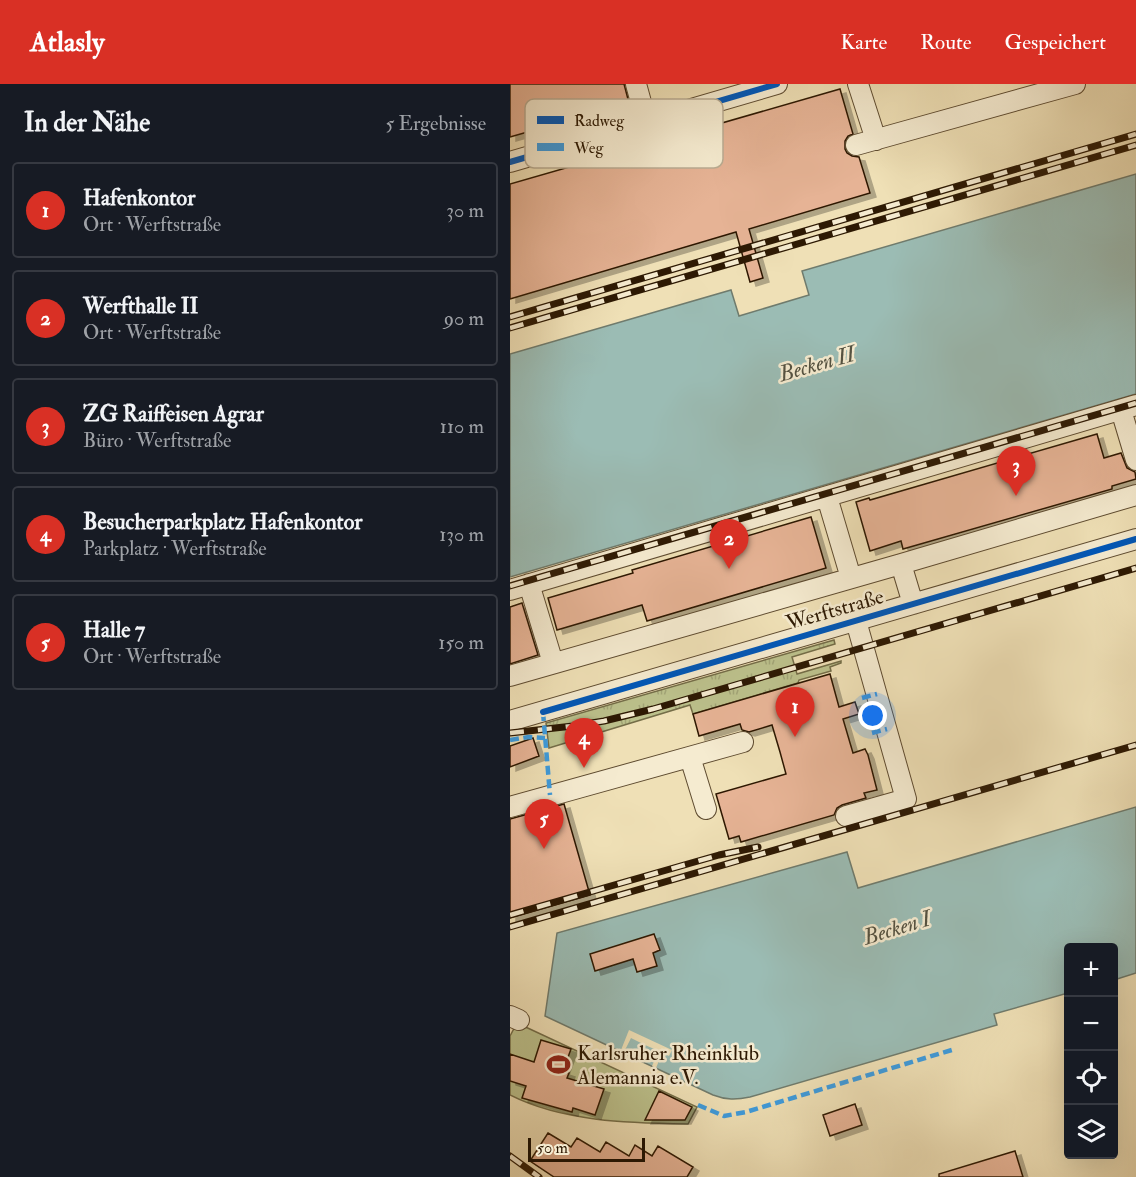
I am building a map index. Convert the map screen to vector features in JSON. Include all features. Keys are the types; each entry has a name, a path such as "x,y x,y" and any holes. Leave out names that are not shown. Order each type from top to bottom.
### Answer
{"street":[{"path":"636,84 640,99"},
{"path":"723,100 777,84"},
{"path":"858,84 876,140"},
{"path":"856,145 1075,84"},
{"path":"510,162 525,158"},
{"path":"510,590 1129,408 1136,460"},
{"path":"510,676 1136,495"},
{"path":"827,497 851,578"},
{"name":"Werftstraße","path":"510,721 1136,539"},
{"path":"901,564 913,604"},
{"path":"529,584 553,663"},
{"path":"846,816 906,799 856,621"},
{"path":"510,807 743,742"},
{"path":"690,757 706,808"}],"green space":[{"path":"834,640 835,644 792,657 797,674 841,661 830,667 831,671 693,714 690,705 549,748 546,723"},
{"name":"Karlsruher Rheinklub Alemannia e.V.","path":"517,1023 697,1107 688,1124 620,1122 552,1111 510,1095 510,1036"}],"water":[{"name":"Becken II","path":"1136,174 1136,394 510,577 510,354 731,290 739,316 809,295 802,271"},
{"name":"Becken I","path":"1136,807 1136,973 1118,979 1118,943 1064,943 1064,994 994,1014 997,1025 740,1099 713,1095 545,1016 557,933 847,852 858,888"}],"pier":[{"path":"629,1030 672,1050 669,1056 662,1053 656,1068 652,1066 659,1051 645,1045 638,1059 635,1058 641,1043 631,1038 624,1052 621,1050"}],"building":[{"path":"510,84 624,84 628,99 525,99 525,133 510,137"},
{"path":"840,89 853,134 845,141 845,149 852,156 859,157 870,193 749,229 763,278 750,282 736,232 510,299 510,184 566,168 723,168 723,123"},
{"path":"1097,434 1104,458 1121,453 1127,468 1135,472 1136,479 1112,486 1112,489 903,549 901,541 870,551 856,502 869,498 870,500"},
{"path":"811,517 826,568 647,621 642,605 557,630 548,598 633,573 632,570"},
{"path":"522,603 538,655 510,664 510,607"},
{"path":"830,674 839,707 855,702 859,714 843,719 853,753 865,749 868,755 877,790 864,793 866,798 842,805 837,808 834,815 741,842 739,836 729,839 716,794 786,774 780,752 772,725 749,732 742,730 740,724 699,736 693,714"},
{"path":"533,738 539,756 510,767 510,746"},
{"path":"564,804 590,895 510,918 510,819"},
{"path":"654,934 660,950 653,953 657,966 637,972 633,959 595,971 590,954"},
{"path":"541,1040 571,1049 563,1071 569,1073 567,1078 604,1089 595,1115 573,1108 572,1112 522,1098 526,1086 510,1081 510,1054 534,1062"},
{"path":"659,1091 692,1107 685,1120 645,1120"},
{"path":"855,1104 862,1125 830,1136 823,1115"},
{"path":"548,1133 571,1147 577,1138 600,1152 606,1142 629,1156 635,1145 652,1156 658,1146 693,1167 687,1177 554,1177 530,1161"},
{"path":"1015,1151 1023,1177 939,1177 939,1174"}],"railway":[{"path":"510,317 1136,134"},
{"path":"510,328 1136,145"},
{"path":"510,586 1136,403"},
{"path":"510,733 604,721 653,709 1136,568"},
{"path":"510,927 1136,745"},
{"path":"510,915 719,855 758,847"},
{"path":"510,1156 539,1177"}],"marked path":[{"path":"862,698 877,694"},
{"path":"543,712 550,795"},
{"path":"872,733 887,729"},
{"path":"510,740 529,737 545,738"},
{"path":"698,1105 724,1116 746,1112 955,1049"}],"cycle path":[{"path":"723,100 777,84"},
{"path":"510,162 525,158"},
{"path":"543,712 1136,539"}],"place":[{"name":"ZG Raiffeisen Agrar","path":"1016,496"},
{"name":"Werfthalle II","path":"729,569"},
{"name":"Hafenkontor","path":"795,737"},
{"name":"Besucherparkplatz Hafenkontor","path":"584,768"},
{"name":"Halle 7","path":"544,849"},
{"name":"Karlsruher Rheinklub Alemannia e.V.","path":"559,1065"}]}
